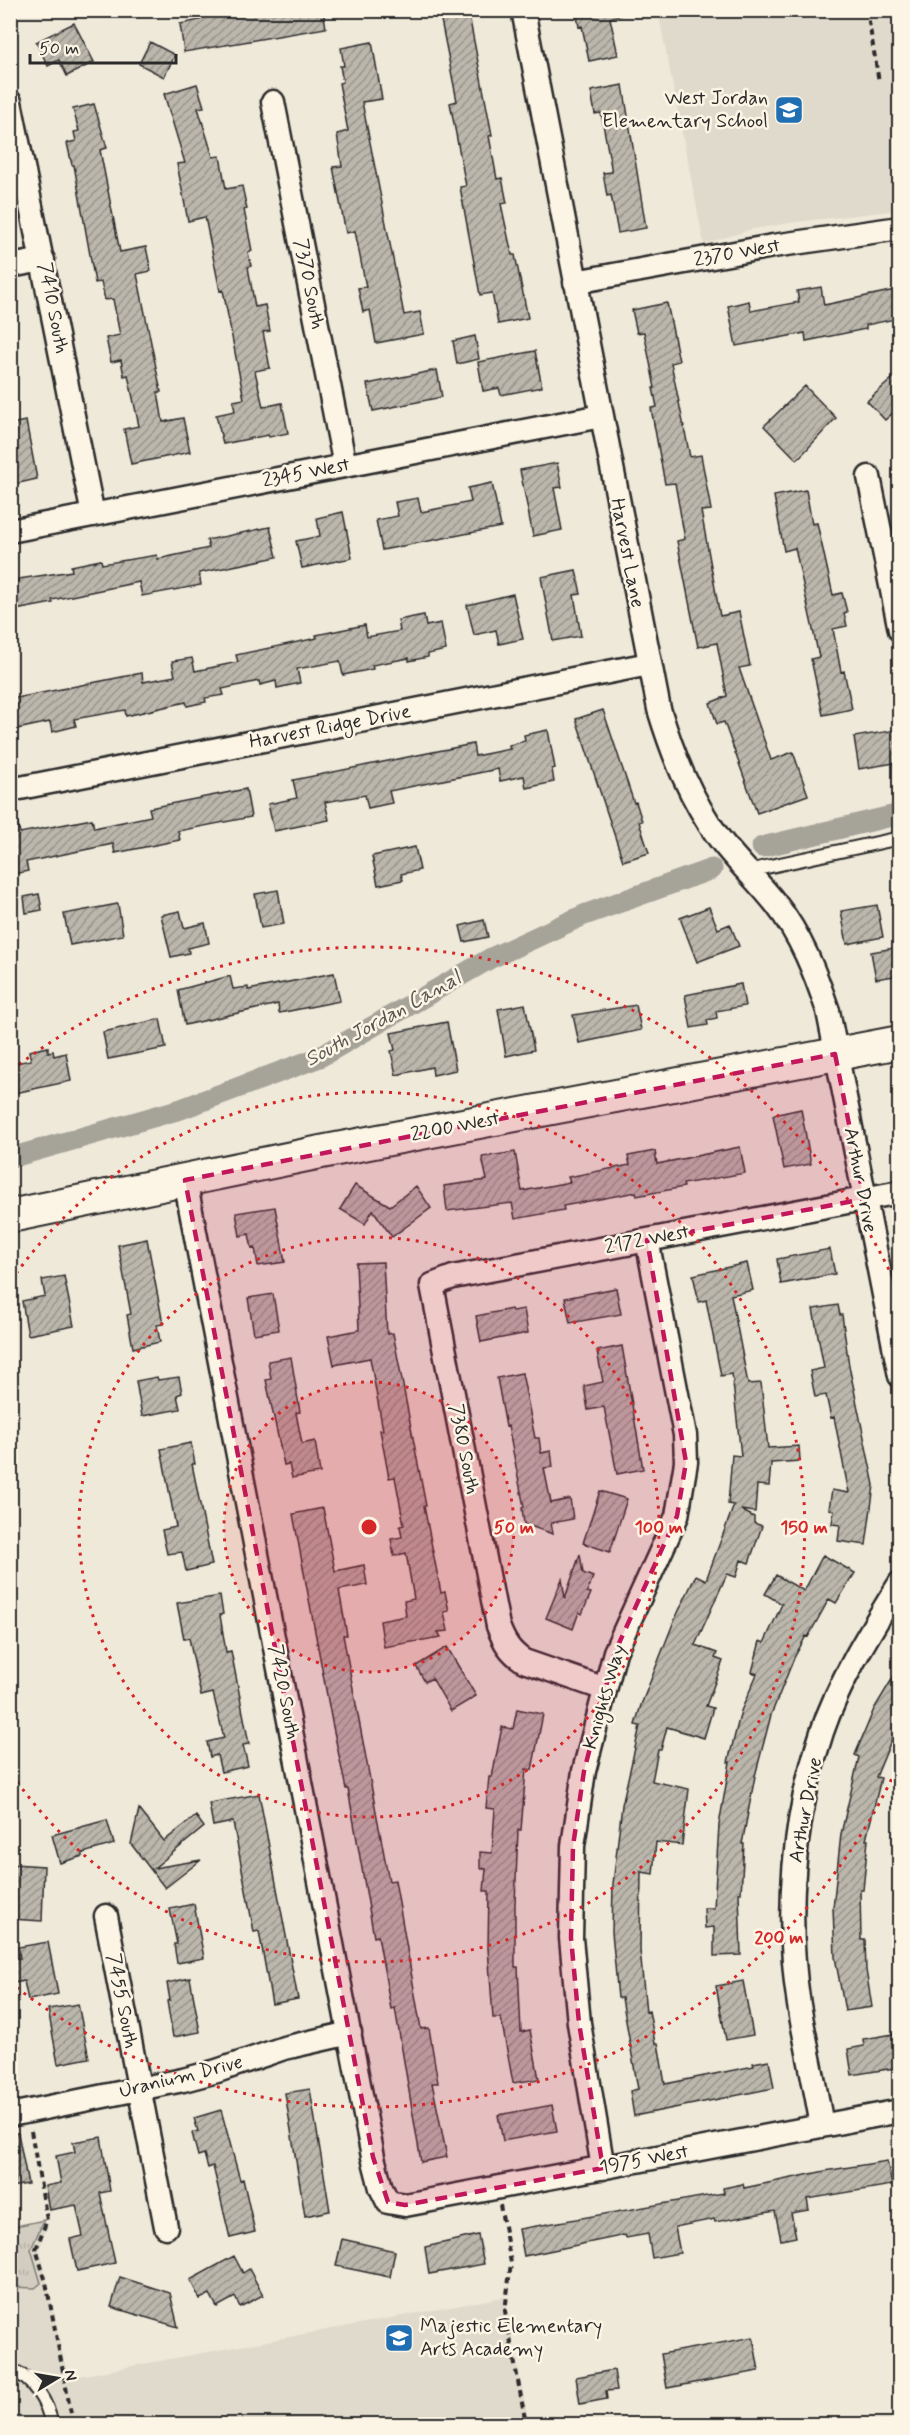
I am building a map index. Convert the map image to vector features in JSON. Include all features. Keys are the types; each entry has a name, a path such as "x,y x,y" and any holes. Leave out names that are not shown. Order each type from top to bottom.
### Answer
{"street":[{"name":"Harvest Lane","path":"523,10 659,709 672,752 690,793 719,838 777,905 800,939 816,973 828,1011 836,1054"},
{"name":"7410 South","path":"10,102 93,515"},
{"name":"7370 South","path":"273,102 345,466"},
{"name":"2370 West","path":"575,282 773,246 900,228"},
{"path":"10,266 43,260"},
{"name":"2345 West","path":"10,531 601,416"},
{"path":"869,477 893,568 900,630"},
{"name":"Harvest Ridge Drive","path":"10,790 649,664"},
{"name":"2200 West","path":"10,1216 900,1042"},
{"name":"Arthur Drive","path":"836,1054 900,1376"},
{"name":"7420 South","path":"185,1180 373,2157 381,2188 388,2202"},
{"name":"2172 West","path":"432,1285 453,1277 900,1192"},
{"name":"Knights Way","path":"603,2168 579,2023 571,1938 573,1846 584,1772 615,1652 677,1516 686,1462 685,1435 647,1240"},
{"name":"7380 South","path":"432,1285 498,1626 504,1643 514,1655 524,1661 605,1689"},
{"name":"Arthur Drive","path":"822,2126 799,2004 793,1937 795,1853 805,1791 822,1731 850,1668 900,1583"},
{"name":"7455 South","path":"106,1916 166,2227"},
{"name":"Uranium Drive","path":"10,2115 217,2071 284,2048 350,2033"},
{"name":"1975 West","path":"388,2202 405,2205 900,2111"}],"lane":[{"path":"748,871 900,838"},
{"path":"10,2370 21,2372 39,2394 51,2424"}],"path":[{"path":"867,10 879,82"},
{"path":"31,2130 47,2220 36,2249 46,2282 73,2424"},
{"path":"500,2205 511,2263 505,2311 526,2424"}],"highlighted area":[{"path":"835,1054 864,1199 647,1240 686,1462 677,1516 615,1652 584,1771 573,1846 571,1938 579,2023 603,2168 405,2205 388,2202 373,2157 185,1180"}],"shaded area":[{"name":"West Jordan Elementary School","path":"658,11 899,11 899,210 753,229 704,244"},
{"name":"Majestic Elementary Arts Academy","path":"44,2220 47,2224 40,2249 68,2378 504,2297 529,2424 11,2424 11,2227"}],"green space":[{"path":"44,2220 31,2249 41,2283 35,2288 11,2287 11,2227"}],"building":[{"path":"199,10 215,10 216,17 257,10 323,10 326,28 184,52 180,24 200,20"},
{"path":"439,10 468,10 492,135 489,136 497,179 502,178 507,203 501,204 512,255 515,255 528,318 498,324 492,293 480,295 460,187 466,186 450,103 457,101"},
{"path":"576,10 621,10 621,15 610,18 618,55 589,61 582,26 579,27"},
{"path":"74,23 94,62 67,76 59,60 48,66 36,42"},
{"path":"150,42 175,55 164,77 139,64"},
{"path":"372,42 382,99 362,102 404,315 420,312 424,334 376,343 370,310 363,312 358,288 366,287 355,231 346,233 333,167 342,166 337,134 348,131 339,83 343,82 340,66 344,66 341,48"},
{"path":"197,84 204,107 198,108 213,157 220,156 226,189 242,186 252,251 248,252 251,266 248,267 255,307 265,305 270,331 263,332 270,368 255,371 263,407 282,403 288,433 223,444 216,415 235,411 233,401 244,399 223,290 220,291 205,217 188,221 177,164 185,163 164,94"},
{"path":"623,85 646,228 618,233 611,195 607,196 603,173 612,172 601,113 595,114 591,91"},
{"path":"94,104 107,148 100,150 120,252 146,247 151,271 137,274 161,392 158,392 163,422 183,418 190,452 131,464 124,429 139,426 128,375 124,376 121,360 111,362 106,338 120,335 113,299 105,300 101,282 95,283 74,165 72,165 67,143 76,141 74,132 79,131 73,109"},
{"path":"821,287 824,305 900,289 900,318 866,325 866,329 806,341 805,333 736,346 728,306 749,301 751,311 799,302 797,291"},
{"path":"667,303 679,361 671,363 690,457 701,455 711,510 701,511 720,616 739,612 750,666 739,668 771,760 793,752 808,795 757,813 724,722 717,724 710,703 727,696 717,643 698,647 677,541 685,539 675,483 665,484 651,408 657,407 653,388 655,388 644,332 637,333 632,310"},
{"path":"475,336 479,359 457,364 453,341"},
{"path":"535,351 542,387 501,395 499,388 483,391 478,362"},
{"path":"437,370 442,397 373,411 367,384"},
{"path":"900,372 900,407 885,420 867,401"},
{"path":"805,386 836,418 797,460 764,426"},
{"path":"26,421 37,479 10,485 10,424"},
{"path":"557,463 562,487 554,488 562,530 533,536 520,470"},
{"path":"492,483 501,527 382,550 376,520 398,516 395,502 418,498 421,512 471,502 468,488"},
{"path":"806,490 812,524 817,523 833,595 842,593 847,612 844,613 847,626 833,629 841,672 844,671 852,709 823,715 811,659 819,657 795,548 784,551 774,496"},
{"path":"343,512 352,558 302,568 296,541 320,536 317,518"},
{"path":"270,527 277,557 199,573 201,585 142,596 139,582 10,611 10,583 19,581 18,579 72,571 71,566 101,560 102,564 157,555 158,559 209,548 207,540"},
{"path":"576,570 581,594 574,595 581,636 553,641 541,577"},
{"path":"513,594 523,639 499,644 496,630 474,635 467,605"},
{"path":"424,615 426,626 441,623 446,650 428,654 428,657 372,665 373,669 343,675 340,661 297,669 300,683 277,688 276,681 260,685 259,681 222,689 224,695 205,698 206,702 187,706 186,702 126,716 125,710 74,719 76,726 52,732 50,722 17,729 11,699 142,673 143,682 175,676 172,661 192,658 195,671 238,662 236,655 365,625 367,637 400,631 398,620"},
{"path":"603,710 634,803 636,802 642,821 639,822 649,853 623,861 576,719"},
{"path":"548,730 555,768 552,769 554,782 526,788 524,776 500,781 498,769 389,791 392,803 368,808 365,795 325,802 329,820 274,831 268,804 297,798 293,780 473,744 475,756 510,749 509,745 525,741 524,735"},
{"path":"896,730 900,733 900,762 859,769 854,737"},
{"path":"246,789 251,817 178,831 180,840 115,853 113,844 26,862 28,871 10,875 10,823 17,822 20,833 92,819 94,828 151,816 149,808"},
{"path":"415,847 420,870 401,874 403,880 378,885 372,856"},
{"path":"278,890 284,924 261,928 255,894"},
{"path":"39,894 42,910 26,913 24,897"},
{"path":"118,904 123,935 70,945 64,914"},
{"path":"877,905 883,937 847,944 841,911"},
{"path":"709,907 718,929 730,924 739,946 697,962 680,918"},
{"path":"180,911 184,928 205,923 209,943 188,948 189,953 171,957 161,915"},
{"path":"484,920 488,937 464,942 460,926"},
{"path":"900,947 900,975 876,979 871,952"},
{"path":"334,973 340,1001 279,1013 278,1004 185,1025 178,990 230,976 233,989 248,987 248,990"},
{"path":"741,984 745,1006 716,1011 717,1018 707,1020 708,1025 691,1028 685,995"},
{"path":"525,1004 534,1050 506,1056 498,1009"},
{"path":"636,1005 641,1030 579,1043 573,1015"},
{"path":"160,1019 166,1048 108,1059 103,1032"},
{"path":"447,1022 456,1070 433,1075 432,1067 396,1075 391,1051 395,1050 391,1033"},
{"path":"48,1047 48,1052 53,1051 54,1056 66,1053 71,1081 10,1094 10,1064 31,1060 29,1051"},
{"path":"801,1109 811,1164 784,1169 773,1115"},
{"path":"740,1147 745,1173 683,1184 684,1187 637,1196 636,1192 563,1206 564,1210 515,1219 512,1203 447,1211 444,1186 487,1180 482,1157 515,1152 522,1191 570,1182 568,1177 630,1165 628,1156 655,1151 657,1164"},
{"path":"355,1185 390,1206 416,1186 431,1208 392,1237 373,1210 365,1224 340,1209"},
{"path":"275,1207 285,1262 258,1266 255,1248 252,1249 249,1234 240,1236 236,1213"},
{"path":"147,1239 163,1324 157,1325 160,1342 133,1348 127,1315 131,1314 118,1245"},
{"path":"830,1249 835,1274 781,1284 777,1259"},
{"path":"383,1262 387,1334 393,1333 441,1593 445,1592 449,1611 444,1612 448,1631 438,1632 441,1637 384,1647 380,1621 406,1616 404,1601 414,1599 406,1553 394,1556 391,1539 402,1537 400,1526 404,1525 395,1477 389,1478 370,1358 334,1365 328,1336 359,1330 356,1263"},
{"path":"747,1263 753,1290 731,1295 748,1384 761,1383 768,1448 799,1446 800,1461 771,1463 769,1486 757,1485 755,1512 741,1510 754,1517 754,1523 762,1526 749,1563 741,1560 736,1577 727,1574 695,1645 717,1653 715,1658 723,1661 706,1706 713,1708 704,1738 667,1727 661,1750 658,1750 652,1781 689,1789 682,1845 656,1842 653,1874 641,1872 640,1950 646,2012 649,2011 655,2043 658,2043 665,2084 754,2066 753,2063 769,2060 774,2088 634,2116 630,2091 638,2089 622,1998 618,1998 612,1932 613,1884 622,1805 640,1726 635,1725 641,1705 674,1621 696,1575 706,1580 734,1505 728,1504 732,1455 741,1456 732,1374 721,1376 706,1300 699,1302 693,1275"},
{"path":"64,1276 74,1326 28,1335 22,1301 45,1296 42,1280"},
{"path":"616,1288 621,1314 570,1323 565,1298"},
{"path":"273,1294 279,1330 254,1334 248,1298"},
{"path":"838,1305 840,1315 842,1315 849,1366 874,1485 866,1545 838,1541 840,1525 832,1524 834,1510 829,1509 832,1490 849,1493 834,1417 831,1418 826,1395 815,1397 810,1371 824,1368 813,1309"},
{"path":"511,1309 512,1311 524,1309 528,1333 481,1342 476,1316"},
{"path":"622,1346 643,1469 617,1474 604,1407 588,1410 584,1386 603,1382 597,1351"},
{"path":"291,1357 300,1412 296,1413 302,1444 315,1441 320,1473 292,1478 289,1464 284,1465 266,1380 271,1379 268,1361"},
{"path":"522,1373 535,1438 539,1438 541,1453 551,1451 553,1467 544,1468 551,1503 570,1499 573,1519 551,1523 553,1534 524,1524 522,1508 524,1507 497,1378"},
{"path":"157,1377 158,1380 179,1377 182,1393 177,1395 180,1409 142,1416 136,1381"},
{"path":"191,1443 195,1464 192,1464 212,1565 186,1571 182,1552 167,1554 162,1530 176,1527 161,1449"},
{"path":"600,1491 627,1499 610,1552 583,1543"},
{"path":"323,1508 335,1571 364,1565 367,1585 339,1590 347,1635 343,1635 389,1881 395,1880 421,2029 429,2028 438,2083 432,2083 447,2157 421,2162 395,2008 391,2009 378,1936 374,1937 348,1789 346,1789 332,1722 293,1514"},
{"path":"580,1554 583,1573 593,1577 587,1592 591,1593 582,1614 579,1612 573,1629 546,1618 562,1579 565,1598"},
{"path":"823,1555 855,1573 836,1603 829,1599 808,1637 806,1636 794,1658 771,1715 755,1776 742,1844 744,1844 741,1893 739,1893 741,1955 714,1956 714,1927 705,1928 704,1908 714,1908 719,1825 730,1762 728,1762 741,1711 757,1674 752,1672 760,1641 764,1643 782,1604 765,1594 776,1575 804,1591"},
{"path":"220,1596 223,1614 220,1615 226,1652 231,1651 249,1744 243,1745 248,1766 221,1772 217,1755 210,1757 207,1742 224,1738 213,1693 201,1696 189,1638 184,1639 177,1603"},
{"path":"447,1647 476,1696 451,1711 432,1678 425,1682 416,1666"},
{"path":"900,1666 900,1719 876,1777 881,1778 866,1840 868,1840 863,1890 860,1890 861,1940 865,1940 866,1970 872,2007 845,2011 835,1957 833,1908 841,1834 859,1757 855,1755 874,1709"},
{"path":"517,1709 543,1714 532,1770 526,1769 521,1830 518,1830 515,1904 515,1967 518,1967 521,2032 530,2030 539,2079 513,2083 501,2018 493,2018 488,1948 489,1891 484,1891 486,1869 480,1868 480,1852 492,1853 495,1809 486,1808 489,1777 492,1777 502,1727 513,1729"},
{"path":"259,1794 298,1999 272,2004 259,1931 254,1932 233,1822 213,1826 209,1803"},
{"path":"139,1809 164,1841 196,1816 204,1827 154,1868 201,1860 165,1888 131,1844"},
{"path":"107,1820 114,1844 60,1863 52,1835"},
{"path":"13,1864 44,1866 42,1921 11,1919"},
{"path":"194,1904 204,1958 177,1963 174,1944 177,1944 170,1909"},
{"path":"48,1942 58,1994 28,2000 24,1981 14,1983 10,1959 20,1958 18,1947"},
{"path":"190,1978 200,2032 173,2037 167,2001 170,2000 167,1983"},
{"path":"743,1981 753,2035 726,2040 716,1986"},
{"path":"78,2004 89,2058 58,2064 48,2009"},
{"path":"900,2033 900,2067 852,2075 848,2049 864,2046 863,2039"},
{"path":"310,2089 330,2211 305,2216 285,2093"},
{"path":"552,2105 557,2131 503,2141 498,2115"},
{"path":"221,2110 240,2180 243,2179 255,2232 230,2238 213,2166 208,2168 204,2154 198,2156 192,2133 198,2131 194,2118"},
{"path":"10,2133 18,2133 28,2184 10,2187"},
{"path":"101,2137 110,2191 100,2193 115,2263 77,2271 70,2239 83,2236 76,2205 49,2210 45,2186 61,2183 56,2156 75,2152 73,2142"},
{"path":"887,2161 892,2185 807,2199 809,2210 791,2213 796,2237 781,2240 775,2211 675,2227 680,2253 652,2258 648,2234 626,2238 625,2235 524,2256 519,2229 724,2193 723,2188 743,2184 744,2188"},
{"path":"478,2235 484,2264 429,2274 425,2247"},
{"path":"342,2239 395,2251 390,2277 336,2266"},
{"path":"234,2256 243,2273 249,2269 263,2295 240,2307 235,2297 217,2307 210,2294 200,2299 190,2280"},
{"path":"120,2277 170,2293 178,2327 111,2307"},
{"path":"753,2337 759,2371 667,2388 661,2354"},
{"path":"614,2370 617,2390 606,2391 607,2399 580,2404 576,2377"}],"waterway":[{"name":"South Jordan Canal","path":"762,847 900,814"},
{"name":"South Jordan Canal","path":"10,1158 181,1109 320,1057 491,958 584,915 712,869"}],"place":[{"name":"West Jordan Elementary School","path":"789,110"},
{"name":"Majestic Elementary Arts Academy","path":"399,2338"}]}
